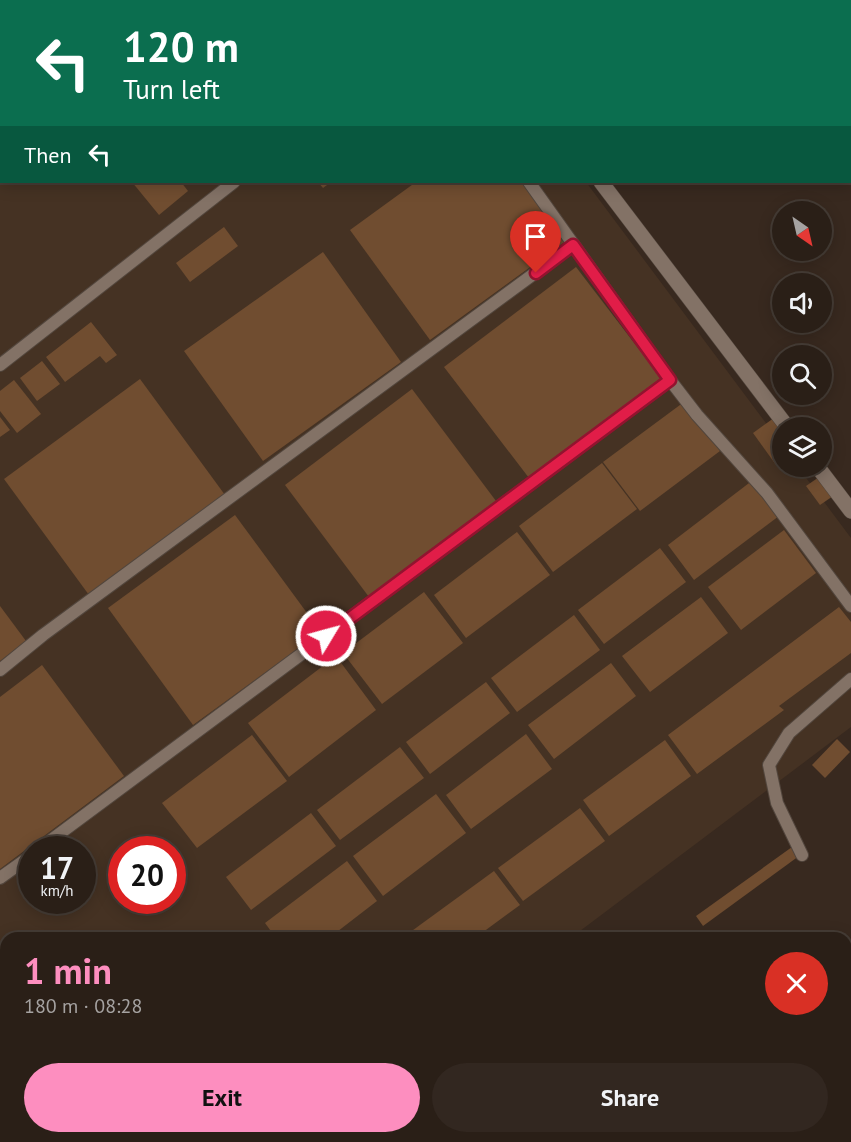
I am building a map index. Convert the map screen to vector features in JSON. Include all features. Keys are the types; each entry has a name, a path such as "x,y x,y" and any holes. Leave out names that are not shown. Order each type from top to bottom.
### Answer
{"street":[{"path":"602,183 780,417"},
{"path":"825,477 851,511"}],"lane":[{"path":"0,365 233,183"},
{"path":"530,183 670,380 697,415 767,493 851,606"},
{"path":"0,670 52,628 573,245"},
{"path":"56,836 670,380"},
{"path":"802,855 777,803 769,765 789,733 851,679"},
{"path":"0,878 18,865"}],"shaded area":[{"path":"0,183 587,183 772,431 772,477 805,477 851,538 851,727 579,932 0,932"}],"building":[{"path":"133,183 182,183 188,191 159,215"},
{"path":"319,183 330,183 323,188"},
{"path":"415,183 524,183 566,241 430,340 350,230"},
{"path":"224,227 238,246 190,282 176,263"},
{"path":"323,252 401,362 263,461 184,351"},
{"path":"576,267 661,378 529,478 444,367"},
{"path":"91,322 117,355 106,363 100,356 65,382 46,357"},
{"path":"42,361 60,384 37,401 20,378"},
{"path":"140,379 225,495 89,595 4,479"},
{"path":"14,380 41,414 17,433 0,411 0,391"},
{"path":"412,389 496,501 369,597 285,485"},
{"path":"684,402 720,451 640,511 603,462"},
{"path":"0,417 10,430 0,437"},
{"path":"772,419 772,459 753,433"},
{"path":"602,463 637,509 553,572 519,526"},
{"path":"819,477 823,477 836,494 820,505 806,486"},
{"path":"753,480 779,516 694,580 668,545"},
{"path":"235,515 321,632 193,725 108,608"},
{"path":"784,530 816,573 741,630 708,587"},
{"path":"517,532 550,575 466,638 434,595"},
{"path":"660,548 686,582 604,644 578,610"},
{"path":"424,592 463,643 382,704 343,653"},
{"path":"701,597 728,633 650,692 622,656"},
{"path":"0,606 26,641 0,661"},
{"path":"839,607 851,622 851,653 779,706 784,710 697,774 668,735"},
{"path":"574,615 600,650 517,712 491,678"},
{"path":"336,656 376,710 289,777 248,723"},
{"path":"611,663 636,696 554,759 528,725"},
{"path":"42,665 124,776 44,836 18,836 18,856 0,869 0,697"},
{"path":"486,682 510,713 430,774 406,742"},
{"path":"526,734 552,769 471,829 446,795"},
{"path":"252,735 287,781 197,848 162,803"},
{"path":"837,739 850,752 825,778 812,765"},
{"path":"665,740 691,776 609,836 583,800"},
{"path":"400,747 424,778 340,840 317,810"},
{"path":"436,794 466,833 383,896 353,856"},
{"path":"580,808 605,841 523,901 498,868"},
{"path":"311,813 336,846 251,910 226,877"},
{"path":"792,847 799,856 703,926 696,916"},
{"path":"347,861 377,901 337,932 272,932 265,923"},
{"path":"494,871 520,905 483,932 410,932"}],"route":[{"path":"326,636 670,380 573,245 536,273"}]}
